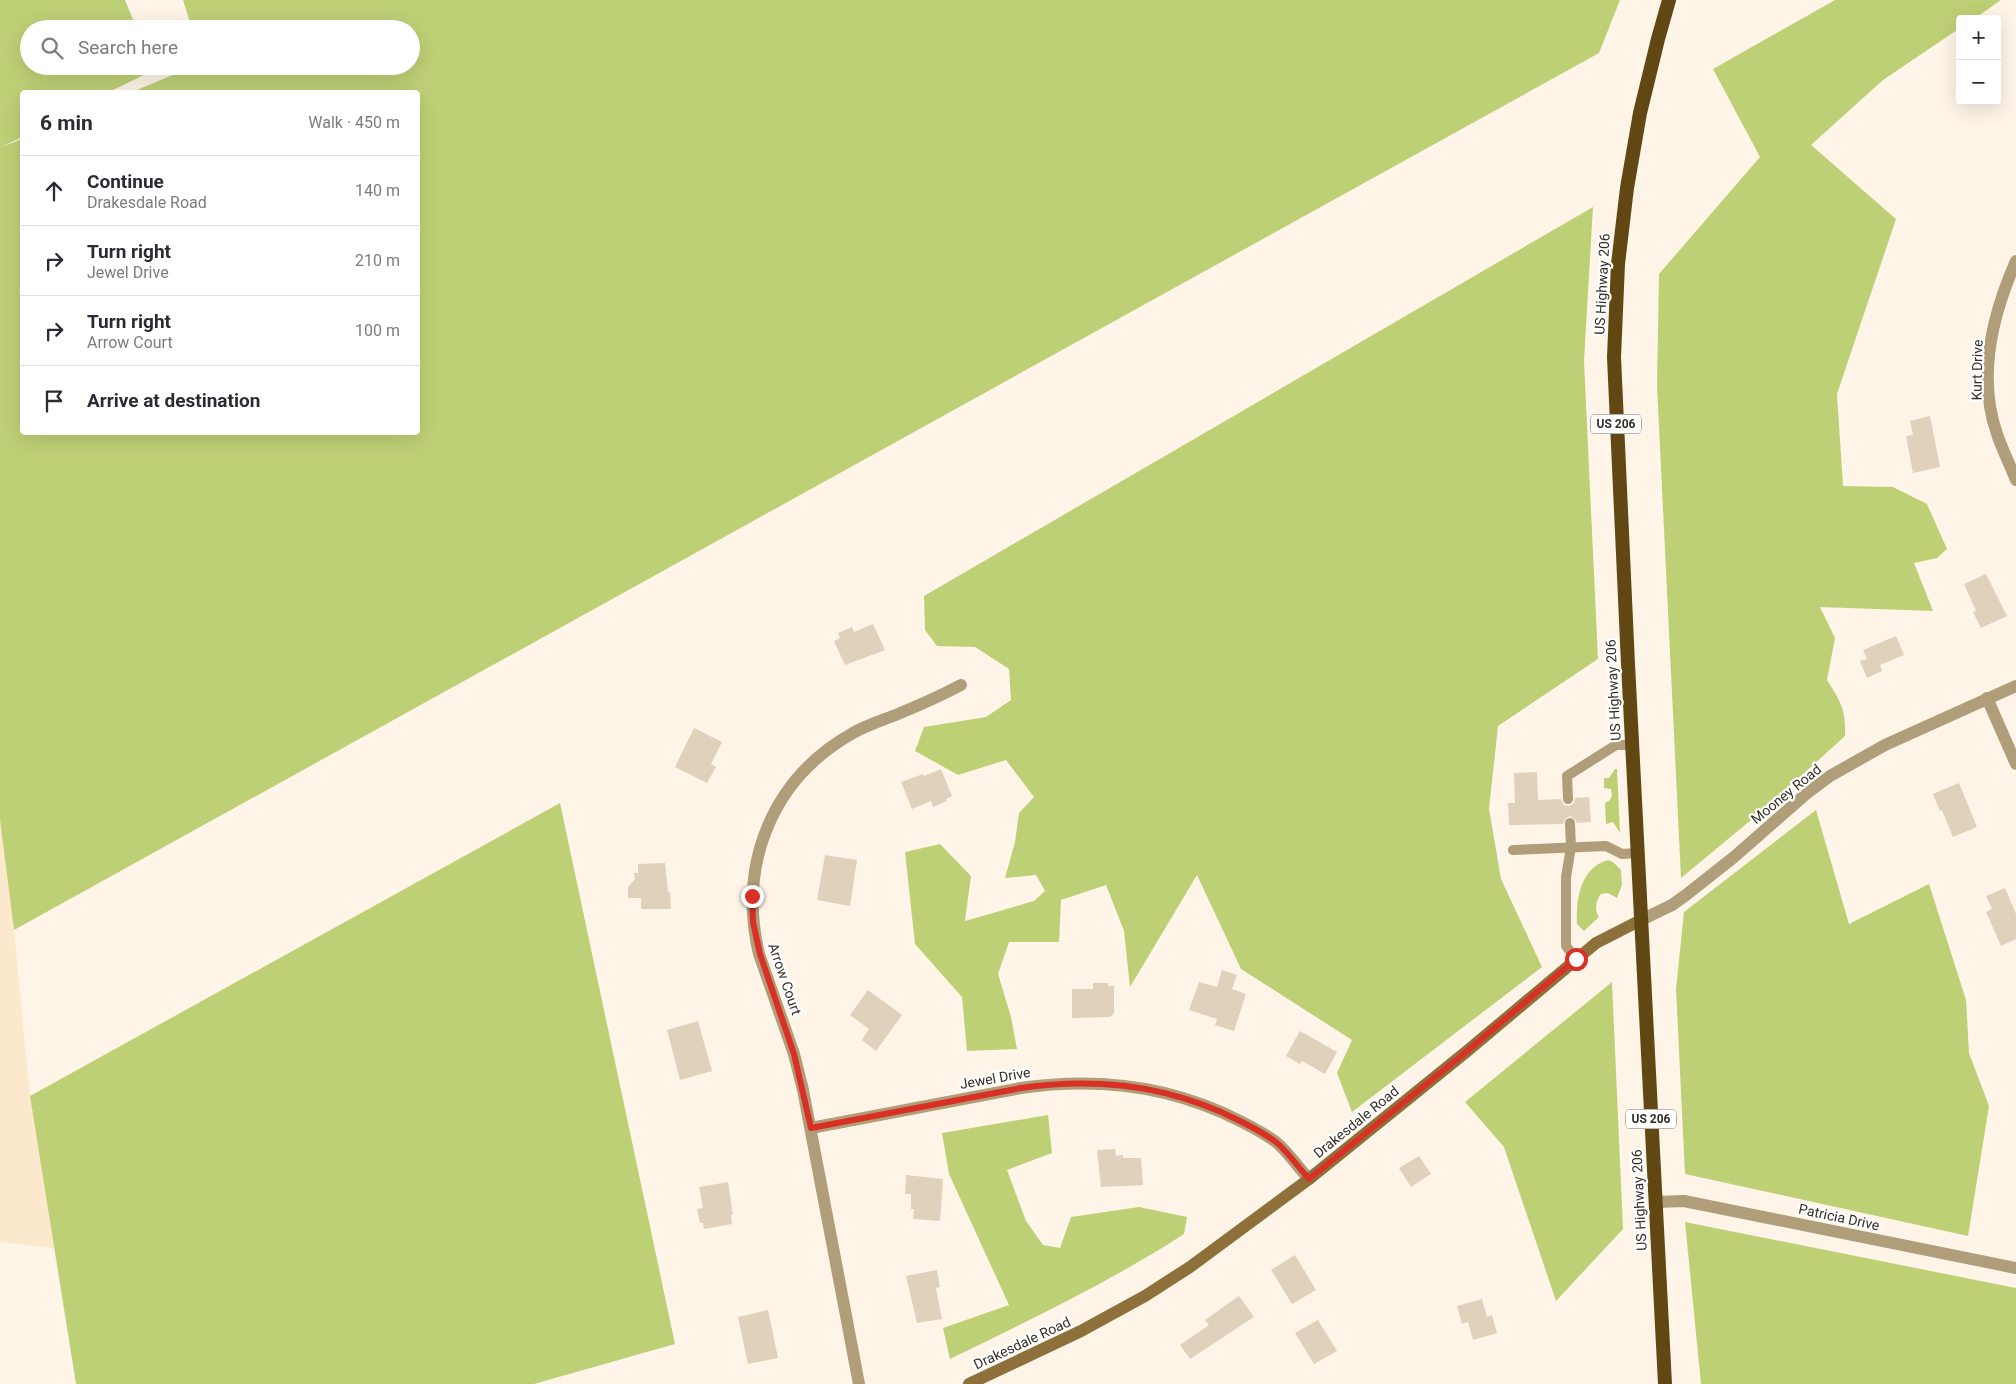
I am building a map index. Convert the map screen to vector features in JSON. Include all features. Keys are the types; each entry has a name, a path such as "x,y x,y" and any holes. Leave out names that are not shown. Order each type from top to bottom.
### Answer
{"highway":[{"name":"US Highway 206","path":"1664,1384 1614,393 1615,307 1622,226 1640,113 1658,39 1670,0"}],"main road":[{"name":"Drakesdale Road","path":"969,1384 1081,1331 1145,1296 1224,1243 1309,1179 1603,938 1641,920"}],"street":[{"name":"Kurt Drive","path":"2016,261 2004,287 1994,321 1989,379 1991,409 1996,432 2016,480"},
{"name":"Arrow Court","path":"858,1384 811,1128 794,1054 760,954 754,930 752,883 764,833 787,791 811,763 826,750 854,732 927,702 961,685"},
{"name":"Mooney Road","path":"1641,920 1672,905 1734,857 1806,794 1830,776 1885,746 2016,686"},
{"path":"1988,698 2016,764"},
{"name":"Jewel Drive","path":"811,1128 1021,1088 1051,1084 1107,1084 1170,1094 1223,1112 1276,1142 1309,1179"},
{"name":"Patricia Drive","path":"1656,1202 1684,1201 2016,1268"}],"lane":[{"path":"1568,799 1567,776 1616,746 1632,745"},
{"path":"1570,823 1571,847 1566,877 1566,946 1576,959"},
{"path":"1513,850 1606,846 1622,854 1638,853"}],"shaded area":[{"path":"0,820 14,930 30,1096 55,1248 0,1242"}],"green space":[{"path":"0,0 125,0 133,20 20,20 20,75 144,75 113,90 20,90 20,138 1,147 20,140 20,435 420,435 420,90 137,90 173,75 420,75 420,20 189,20 183,0 1620,0 1599,53 14,930 0,820"},
{"path":"1835,0 2001,0 1980,15 1956,15 1956,31 1883,80 1811,145 1896,219 1837,394 1843,486 1893,487 1927,504 1947,549 1937,558 1914,563 1933,611 1820,607 1835,638 1827,680 1842,706 1845,719 1845,736 1768,806 1681,878 1657,386 1659,274 1760,157 1713,69"},
{"path":"1593,207 1584,361 1598,659 1498,726 1489,809 1501,879 1542,967 1352,1112 1337,1073 1352,1040 1241,969 1197,875 1130,987 1124,931 1106,885 1061,900 1059,942 1009,942 998,974 1011,1017 1017,1049 967,1051 962,997 915,944 905,852 940,844 971,876 965,921 1034,901 1045,891 1036,875 1005,878 1015,842 1019,813 1034,797 1006,760 958,775 915,751 924,727 986,717 1011,700 1009,669 975,647 937,646 925,630 924,596"},
{"path":"1617,769 1620,833 1613,822 1606,824 1605,803 1612,796 1611,789 1604,788 1604,778 1609,778"},
{"path":"560,803 675,1344 534,1384 76,1384 30,1096"},
{"path":"1816,810 1849,924 1929,884 1966,1000 1969,1053 1989,1106 1968,1236 1685,1174 1676,989 1684,912"},
{"path":"1608,860 1621,870 1622,885 1617,898 1608,893 1601,894 1596,905 1599,917 1584,931 1577,924 1577,905 1582,886 1591,870"},
{"path":"1612,982 1623,1229 1556,1301 1504,1147 1465,1102"},
{"path":"1048,1115 1052,1153 1007,1170 1026,1221 1043,1245 1060,1248 1071,1217 1139,1207 1187,1217 1184,1234 1099,1284 950,1359 943,1328 1009,1305 949,1174 942,1133"},
{"path":"1685,1222 2016,1288 2016,1384 1701,1384"}],"building":[{"path":"1930,416 1940,467 1913,473 1906,436 1913,435 1910,421"},
{"path":"1986,574 2007,616 1981,628 1973,612 1976,611 1964,584"},
{"path":"873,624 885,650 845,665 834,641 840,638 838,633 852,627 854,632"},
{"path":"1896,636 1904,655 1880,665 1882,671 1867,678 1860,661 1867,659 1863,650"},
{"path":"694,728 722,742 711,764 716,767 707,783 675,767"},
{"path":"941,769 952,796 946,799 947,801 933,807 931,801 912,809 901,782"},
{"path":"1537,772 1538,800 1561,799 1564,805 1569,806 1574,803 1575,798 1589,797 1591,822 1577,823 1570,816 1566,818 1563,824 1509,825 1508,803 1515,803 1514,773"},
{"path":"1959,783 1977,827 1953,837 1933,794"},
{"path":"825,855 857,860 850,906 817,900"},
{"path":"665,863 671,909 641,909 641,898 628,898 628,887 635,879 634,873 638,873 638,864"},
{"path":"2005,888 2016,914 2016,939 2001,946 1986,912 1992,909 1986,896"},
{"path":"1222,970 1237,975 1232,989 1246,994 1234,1031 1215,1025 1217,1019 1189,1010 1199,982 1217,987"},
{"path":"1093,983 1108,983 1108,986 1114,986 1114,1013 1110,1017 1072,1018 1072,989 1093,989"},
{"path":"868,990 902,1015 876,1051 862,1040 869,1029 850,1015"},
{"path":"698,1021 712,1071 680,1080 667,1030"},
{"path":"1300,1031 1337,1052 1325,1074 1302,1061 1300,1064 1286,1056"},
{"path":"1115,1149 1116,1156 1123,1155 1123,1158 1141,1158 1143,1185 1101,1187 1097,1150"},
{"path":"1419,1156 1431,1174 1411,1187 1399,1168"},
{"path":"906,1175 943,1179 940,1221 913,1219 914,1209 911,1209 911,1194 905,1194"},
{"path":"728,1182 733,1215 731,1215 732,1224 704,1229 703,1223 700,1223 697,1209 703,1208 699,1187"},
{"path":"1295,1255 1316,1290 1292,1304 1271,1270"},
{"path":"937,1270 940,1287 936,1288 942,1319 917,1323 906,1276"},
{"path":"1239,1296 1254,1317 1190,1359 1180,1345 1209,1325 1205,1320"},
{"path":"1482,1299 1487,1317 1492,1315 1497,1333 1473,1340 1468,1322 1462,1324 1457,1306"},
{"path":"768,1310 778,1358 748,1364 738,1317"},
{"path":"1318,1320 1337,1351 1314,1364 1295,1333"}],"route":[{"path":"752,896 753,922 760,954 794,1054 811,1128 1021,1088 1079,1082 1107,1084 1134,1087 1178,1096 1223,1112 1276,1142 1309,1179 1466,1052 1576,959"}]}
